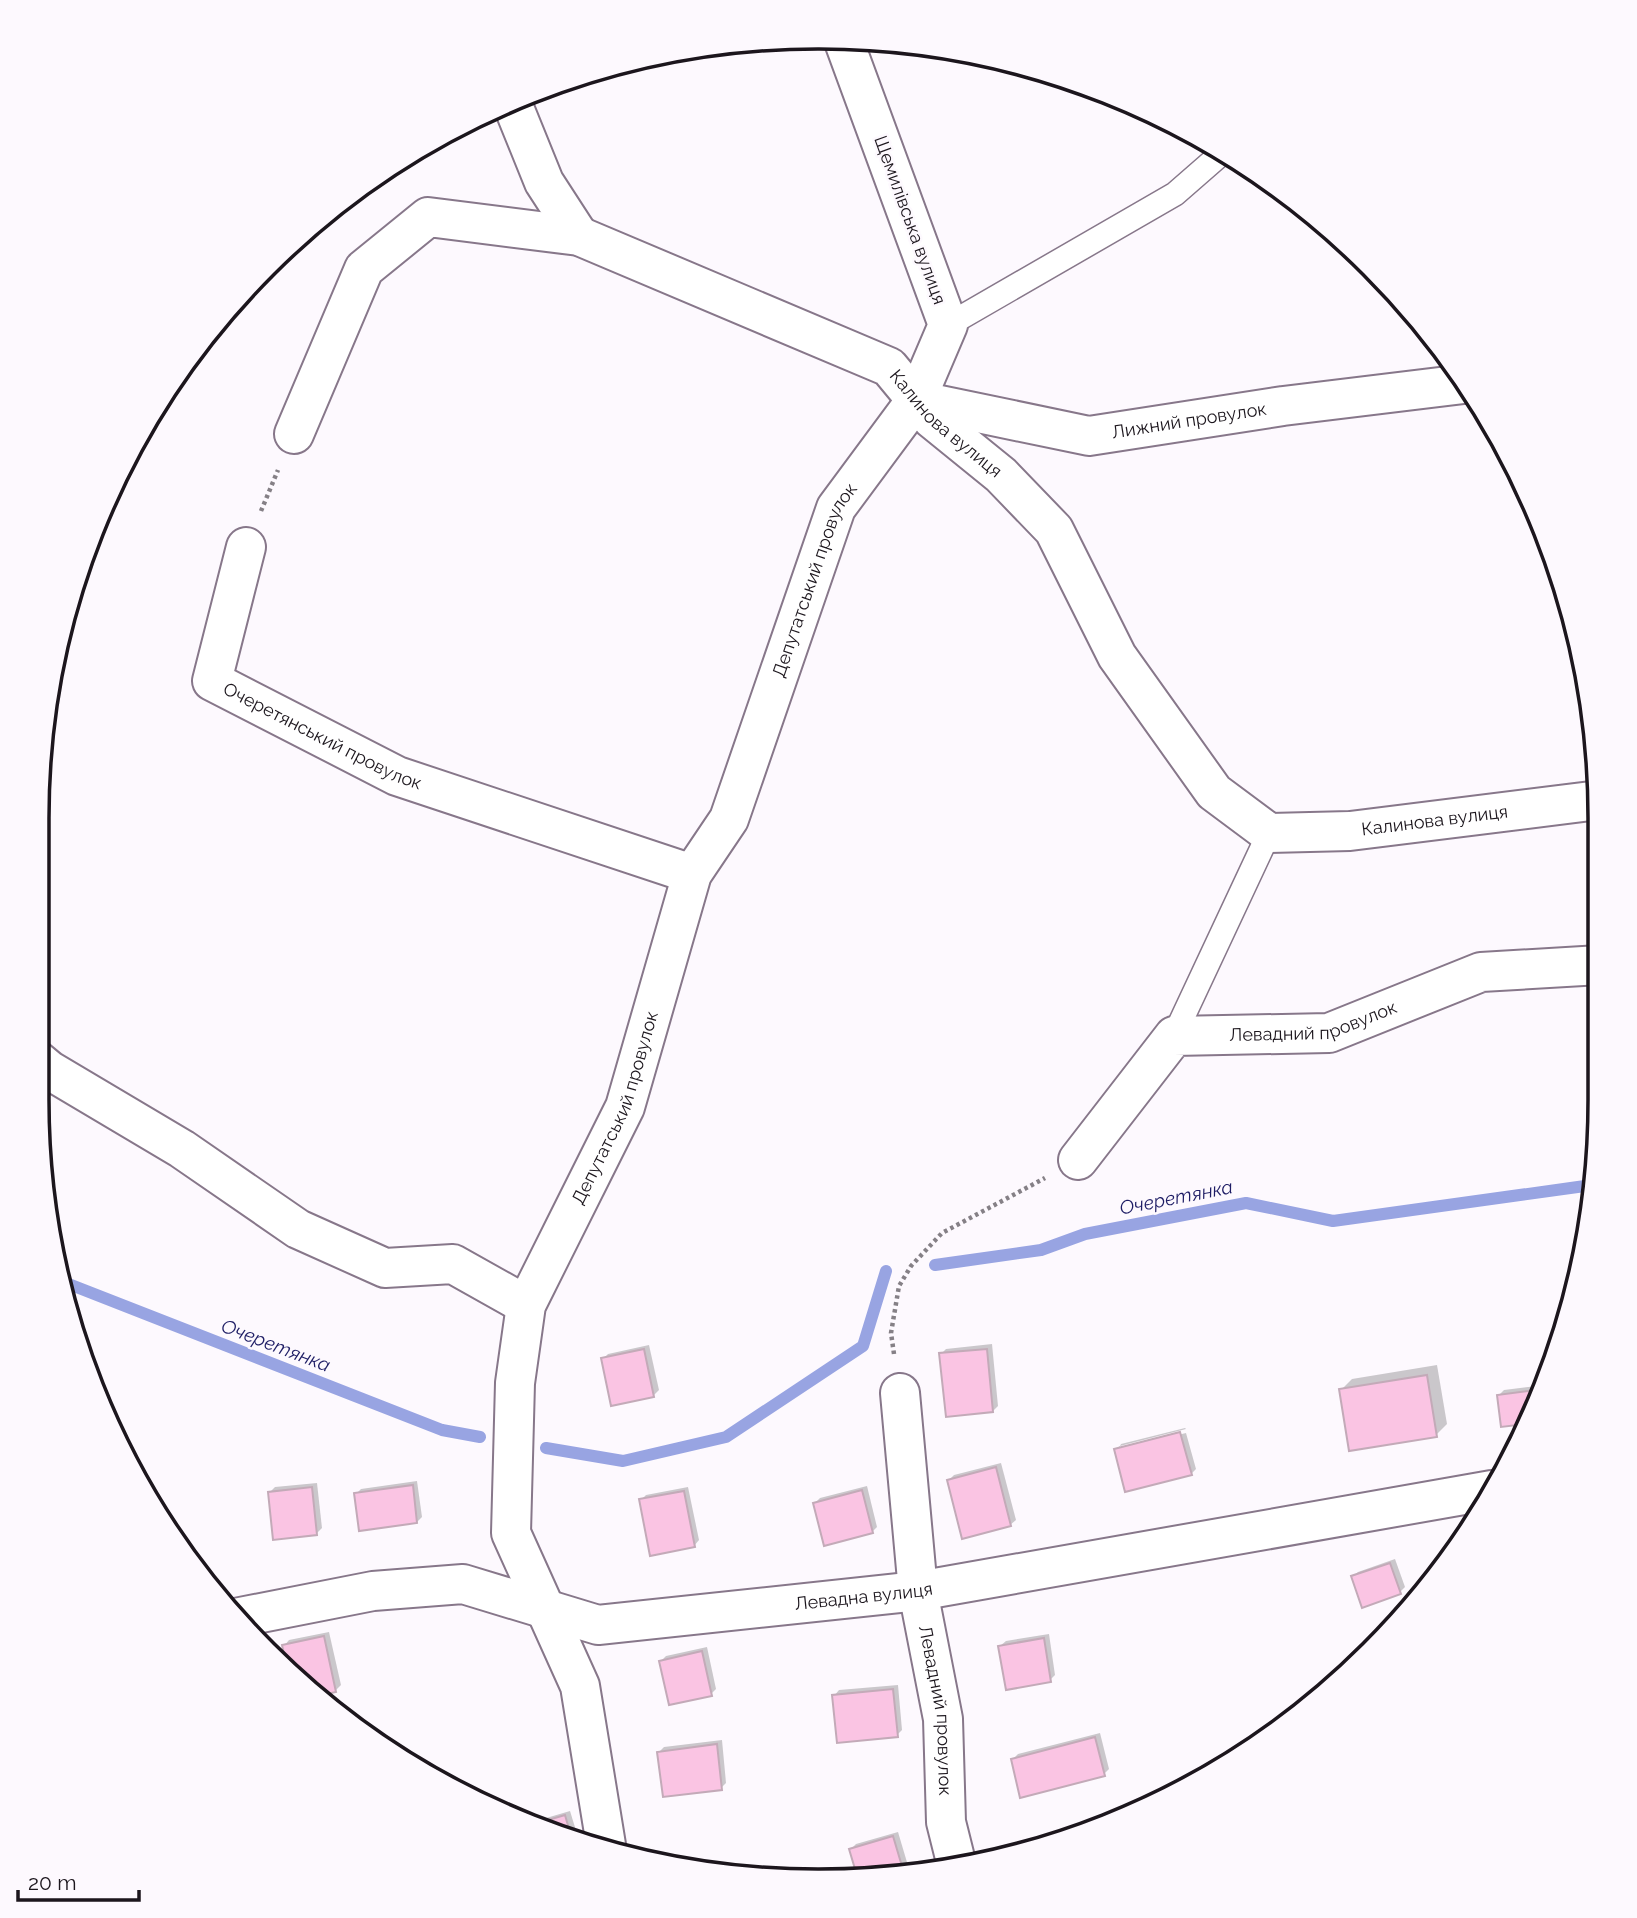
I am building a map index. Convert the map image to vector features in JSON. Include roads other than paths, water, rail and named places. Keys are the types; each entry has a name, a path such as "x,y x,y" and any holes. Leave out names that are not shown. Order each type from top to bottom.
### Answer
{"street":[{"name":"Щемилівська вулиця","path":"847,50 948,325 916,400"},
{"path":"516,112 544,182 579,236"},
{"name":"Калинова вулиця","path":"294,434 364,269 428,218 579,236 889,367 932,419 1001,475 1054,530 1117,656 1214,792 1269,833 1350,831 1587,801"},
{"name":"Лижний провулок","path":"916,400 1089,436 1283,406 1454,385"},
{"name":"Депутатський провулок","path":"605,1839 580,1686 511,1533 515,1383 526,1305 625,1107 692,874 729,819 836,508 916,400"},
{"name":"Очеретянський провулок","path":"246,547 212,681 397,776 692,874"},
{"name":"Левадний провулок","path":"1174,1036 1329,1033 1481,972 1588,966"},
{"path":"1078,1160 1174,1036"},
{"path":"49,1070 182,1149 298,1229 385,1268 453,1265 526,1305"},
{"name":"Левадний провулок","path":"900,1392 918,1591 943,1719 946,1822 955,1856"},
{"name":"Левадна вулиця","path":"248,1615 373,1591 463,1584 598,1625 918,1591 1480,1492"}],"lane":[{"path":"948,325 1175,194 1215,159"},
{"path":"1174,1036 1269,833"}],"waterway":[{"name":"Очеретянка","path":"935,1265 1041,1250 1085,1234 1246,1203 1333,1221 1582,1186"},
{"name":"Очеретянка","path":"546,1448 623,1461 726,1437 863,1346 886,1271"},
{"name":"Очеретянка","path":"72,1285 442,1430 480,1437"}]}
